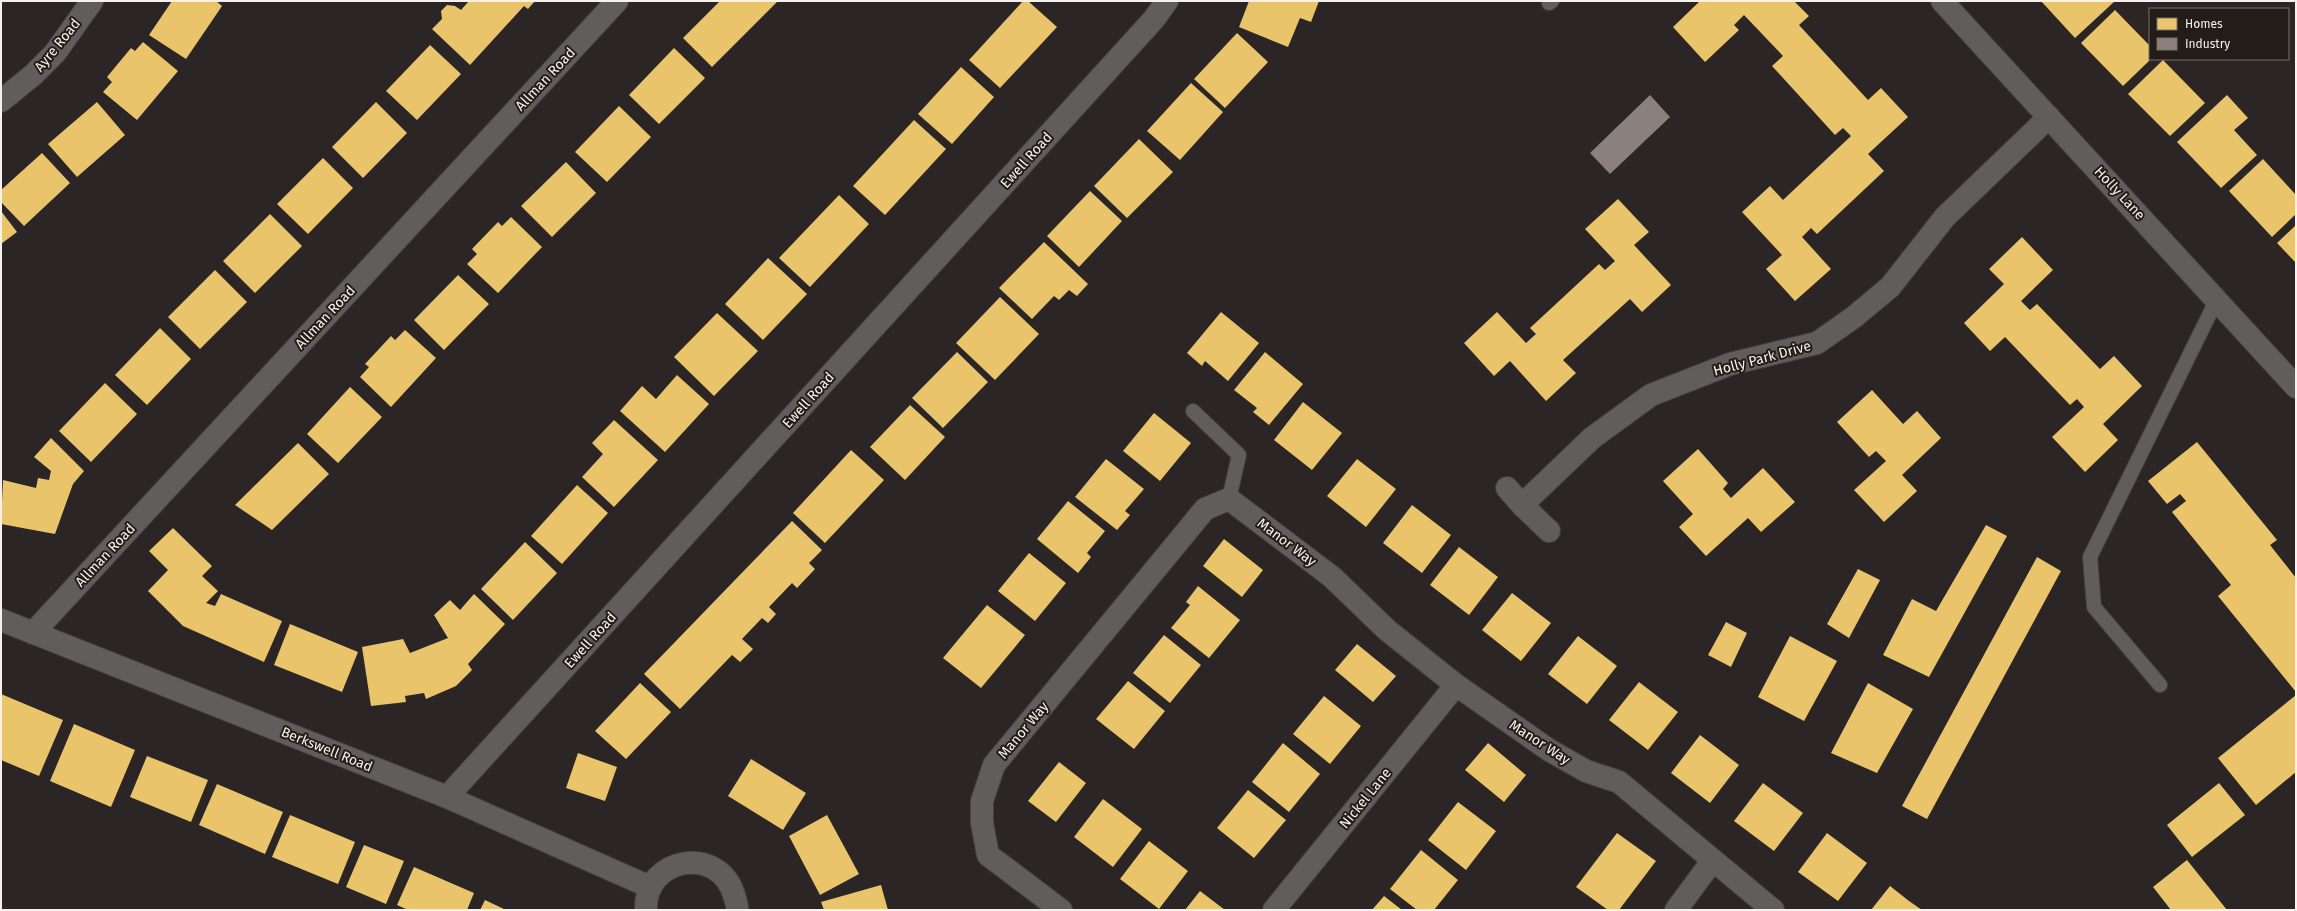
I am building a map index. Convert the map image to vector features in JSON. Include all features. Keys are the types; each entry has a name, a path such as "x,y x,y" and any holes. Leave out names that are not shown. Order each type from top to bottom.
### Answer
{"street":[{"name":"Ayre Road","path":"1,101 33,75 54,53 92,1"},
{"name":"Allman Road","path":"33,633 617,1"},
{"name":"Ewell Road","path":"447,797 1148,25 1166,1"},
{"name":"Holly Lane","path":"1942,1 2296,386"},
{"name":"Holly Park Drive","path":"1522,505 1592,438 1651,395 1730,364 1817,343 1854,317 1890,287 1945,217 2049,116"},
{"path":"1507,488 1549,531"},
{"name":"Manor Way","path":"1061,910 988,855 982,823 982,801 994,765 1205,509 1229,499 1332,577 1387,630 1456,685 1549,750 1586,771 1619,782 1773,910"},
{"name":"Berkswell Road","path":"1,620 447,797 650,887"},
{"name":"Nickel Lane","path":"1274,910 1456,685"},
{"path":"1676,910 1713,860"},
{"path":"646,910 650,887 663,871 688,861 714,867 730,883 737,910"}],"lane":[{"path":"2160,685 2094,607 2090,557 2217,299"},
{"path":"1193,411 1239,455 1229,499"}],"building: Homes":[{"path":"172,1 216,1 222,6 186,59 149,35"},
{"path":"469,1 535,1 528,9 524,6 470,65 432,29 442,19 441,11 447,5 455,6 461,10"},
{"path":"720,1 778,1 712,67 683,38"},
{"path":"1023,1 1028,1 1057,27 1000,88 969,60"},
{"path":"1249,1 1319,1 1311,22 1300,18 1288,47 1239,27"},
{"path":"1700,1 1794,1 1809,16 1799,25 1868,100 1881,88 1908,117 1868,154 1884,171 1817,234 1811,228 1802,237 1831,269 1795,301 1766,269 1782,255 1742,212 1770,186 1783,200 1851,136 1843,128 1835,135 1772,66 1783,56 1744,15 1734,25 1739,30 1705,62 1673,27"},
{"path":"2041,1 2115,1 2075,38"},
{"path":"2115,10 2149,45 2150,60 2123,86 2081,43"},
{"path":"1237,33 1268,62 1225,108 1194,79"},
{"path":"143,42 178,71 137,120 103,92 112,82 107,77 131,48 135,51"},
{"path":"430,45 461,74 417,120 386,91"},
{"path":"674,48 705,78 659,124 629,95"},
{"path":"2163,60 2205,103 2170,136 2128,94"},
{"path":"961,67 994,97 952,144 918,114"},
{"path":"1191,83 1223,112 1180,160 1147,131"},
{"path":"2227,95 2248,118 2234,130 2257,155 2221,188 2177,142"},
{"path":"97,102 125,135 77,177 48,144"},
{"path":"376,102 407,133 363,178 332,147"},
{"path":"619,106 651,137 607,182 575,152"},
{"path":"914,120 946,149 885,215 853,186"},
{"path":"1139,139 1173,172 1127,218 1094,186"},
{"path":"42,153 70,183 24,226 1,202 1,190"},
{"path":"323,158 353,188 308,234 277,204"},
{"path":"2263,159 2296,195 2296,214 2272,237 2229,191"},
{"path":"566,162 596,193 552,237 521,206"},
{"path":"1090,191 1122,221 1079,267 1047,236"},
{"path":"839,195 869,224 810,287 779,258"},
{"path":"1618,199 1649,232 1634,245 1671,285 1642,312 1630,299 1563,360 1576,373 1546,401 1510,361 1494,376 1464,343 1497,312 1526,343 1536,334 1530,328 1599,264 1605,270 1615,261 1585,229"},
{"path":"1,211 17,232 1,244"},
{"path":"270,214 302,246 255,293 223,261"},
{"path":"511,217 542,247 498,293 467,264 477,254 472,249 498,222 502,226"},
{"path":"2296,225 2296,263 2277,243"},
{"path":"2022,237 2053,270 2021,301 2030,310 2037,304 2100,369 2114,356 2142,386 2103,424 2118,440 2085,472 2052,437 2084,407 2077,399 2070,405 2005,337 1990,351 1964,323 2004,284 1989,269"},
{"path":"1044,242 1088,284 1077,296 1069,290 1059,300 1054,296 1032,319 999,288"},
{"path":"768,258 807,294 763,340 725,304"},
{"path":"215,270 247,302 200,349 168,317"},
{"path":"458,275 489,304 444,350 414,320"},
{"path":"1000,297 1039,334 995,380 956,343"},
{"path":"1221,312 1259,343 1228,381 1205,361 1202,366 1187,353"},
{"path":"717,313 758,351 714,396 674,357"},
{"path":"160,328 191,359 147,405 115,375"},
{"path":"405,330 436,358 391,407 360,377 369,367 365,364 391,336 395,340"},
{"path":"957,352 988,382 943,428 912,398"},
{"path":"1265,352 1303,384 1269,425 1253,412 1257,408 1234,390"},
{"path":"677,375 709,404 665,452 620,411 642,386 656,399"},
{"path":"105,383 137,414 91,462 59,431"},
{"path":"350,387 382,417 338,463 307,434"},
{"path":"1872,390 1903,424 1917,411 1941,438 1902,475 1917,491 1884,522 1854,490 1886,461 1876,451 1869,457 1837,422"},
{"path":"1303,402 1342,433 1312,470 1274,440"},
{"path":"910,405 945,437 905,480 870,447"},
{"path":"1154,413 1191,443 1160,481 1123,451"},
{"path":"614,420 658,460 614,507 582,477 603,454 592,443"},
{"path":"51,438 84,471 73,484 55,534 1,524 3,480 36,488 38,478 49,480 51,471 34,457"},
{"path":"2197,442 2277,540 2270,545 2296,578 2296,692 2218,596 2231,585 2172,512 2186,501 2180,494 2167,504 2148,481"},
{"path":"298,443 329,474 272,530 235,505"},
{"path":"1698,449 1728,483 1723,489 1731,498 1763,468 1795,502 1761,532 1748,518 1706,556 1679,527 1693,514 1663,481"},
{"path":"851,450 884,480 825,543 793,513"},
{"path":"1106,459 1144,489 1125,511 1130,515 1117,530 1075,497"},
{"path":"1357,459 1396,489 1366,527 1327,496"},
{"path":"577,485 608,513 562,564 531,536"},
{"path":"1068,501 1105,531 1087,553 1091,557 1078,573 1037,539"},
{"path":"1412,505 1451,535 1422,573 1383,543"},
{"path":"792,521 822,550 809,563 815,569 797,588 792,583 769,607 776,614 768,623 762,618 742,639 753,649 740,662 732,655 680,709 644,674"},
{"path":"1986,525 2007,536 1929,677 1883,655 1912,599 1936,611"},
{"path":"173,528 212,566 202,576 218,591 206,603 215,606 221,594 282,621 264,662 183,626 148,591 168,570 149,551"},
{"path":"1224,539 1263,570 1242,597 1203,566"},
{"path":"525,542 557,573 513,620 481,589"},
{"path":"1459,547 1498,577 1469,615 1430,585"},
{"path":"1029,553 1066,583 1035,621 998,591"},
{"path":"2037,557 2061,571 1927,819 1902,806"},
{"path":"1858,569 1880,580 1849,638 1827,624"},
{"path":"1198,586 1240,620 1209,658 1171,628 1190,605 1186,602"},
{"path":"1512,593 1551,623 1521,661 1482,630"},
{"path":"474,594 505,624 468,664 472,670 456,686 426,699 424,693 405,696 406,702 371,706 362,647 403,639 410,653 448,638 434,615 450,600 460,610"},
{"path":"987,605 1025,635 981,688 943,658"},
{"path":"1726,622 1747,633 1731,667 1708,655"},
{"path":"290,624 358,652 342,692 274,665"},
{"path":"1164,635 1201,665 1170,703 1133,673"},
{"path":"1578,636 1617,666 1587,704 1548,674"},
{"path":"1790,636 1837,661 1804,721 1758,697"},
{"path":"1357,644 1396,676 1373,702 1335,670"},
{"path":"1128,681 1165,711 1134,749 1096,719"},
{"path":"1639,682 1678,712 1648,750 1609,720"},
{"path":"640,683 671,712 626,759 595,731"},
{"path":"1868,683 1913,709 1877,773 1831,753"},
{"path":"1,694 63,720 39,776 1,760"},
{"path":"2296,695 2296,772 2256,805 2218,758"},
{"path":"1324,696 1361,726 1330,764 1293,734"},
{"path":"74,724 135,750 111,807 50,781"},
{"path":"1700,735 1739,765 1710,803 1671,773"},
{"path":"1283,743 1320,774 1289,812 1252,782"},
{"path":"1488,743 1526,775 1504,802 1465,770"},
{"path":"578,753 617,767 605,801 566,788"},
{"path":"147,756 208,780 191,822 130,797"},
{"path":"751,759 806,793 783,830 728,796"},
{"path":"1059,762 1086,783 1056,822 1028,801"},
{"path":"1763,783 1803,813 1774,851 1734,821"},
{"path":"2219,783 2245,815 2192,857 2167,825"},
{"path":"217,784 283,812 265,854 199,825"},
{"path":"1248,790 1286,820 1254,858 1217,828"},
{"path":"1103,799 1142,829 1113,867 1074,837"},
{"path":"1458,802 1496,831 1466,870 1428,840"},
{"path":"290,815 355,842 338,884 272,857"},
{"path":"827,815 859,874 820,895 789,836"},
{"path":"1617,833 1656,861 1619,910 1608,910 1576,887"},
{"path":"1827,833 1867,863 1838,901 1798,872"},
{"path":"1149,841 1188,871 1159,909 1120,879"},
{"path":"364,845 404,861 386,904 346,887"},
{"path":"1421,850 1458,880 1434,910 1417,910 1390,889"},
{"path":"2187,860 2227,910 2171,910 2153,887"},
{"path":"414,867 474,893 467,910 408,910 397,905"},
{"path":"881,885 888,910 824,910 821,902"},
{"path":"1890,886 1909,901 1922,910 1871,910"},
{"path":"1200,891 1225,910 1185,910"},
{"path":"1384,896 1402,910 1372,910"},
{"path":"485,900 506,910 480,910"}],"building: Industry":[{"path":"1650,95 1670,117 1610,174 1590,153"}]}
